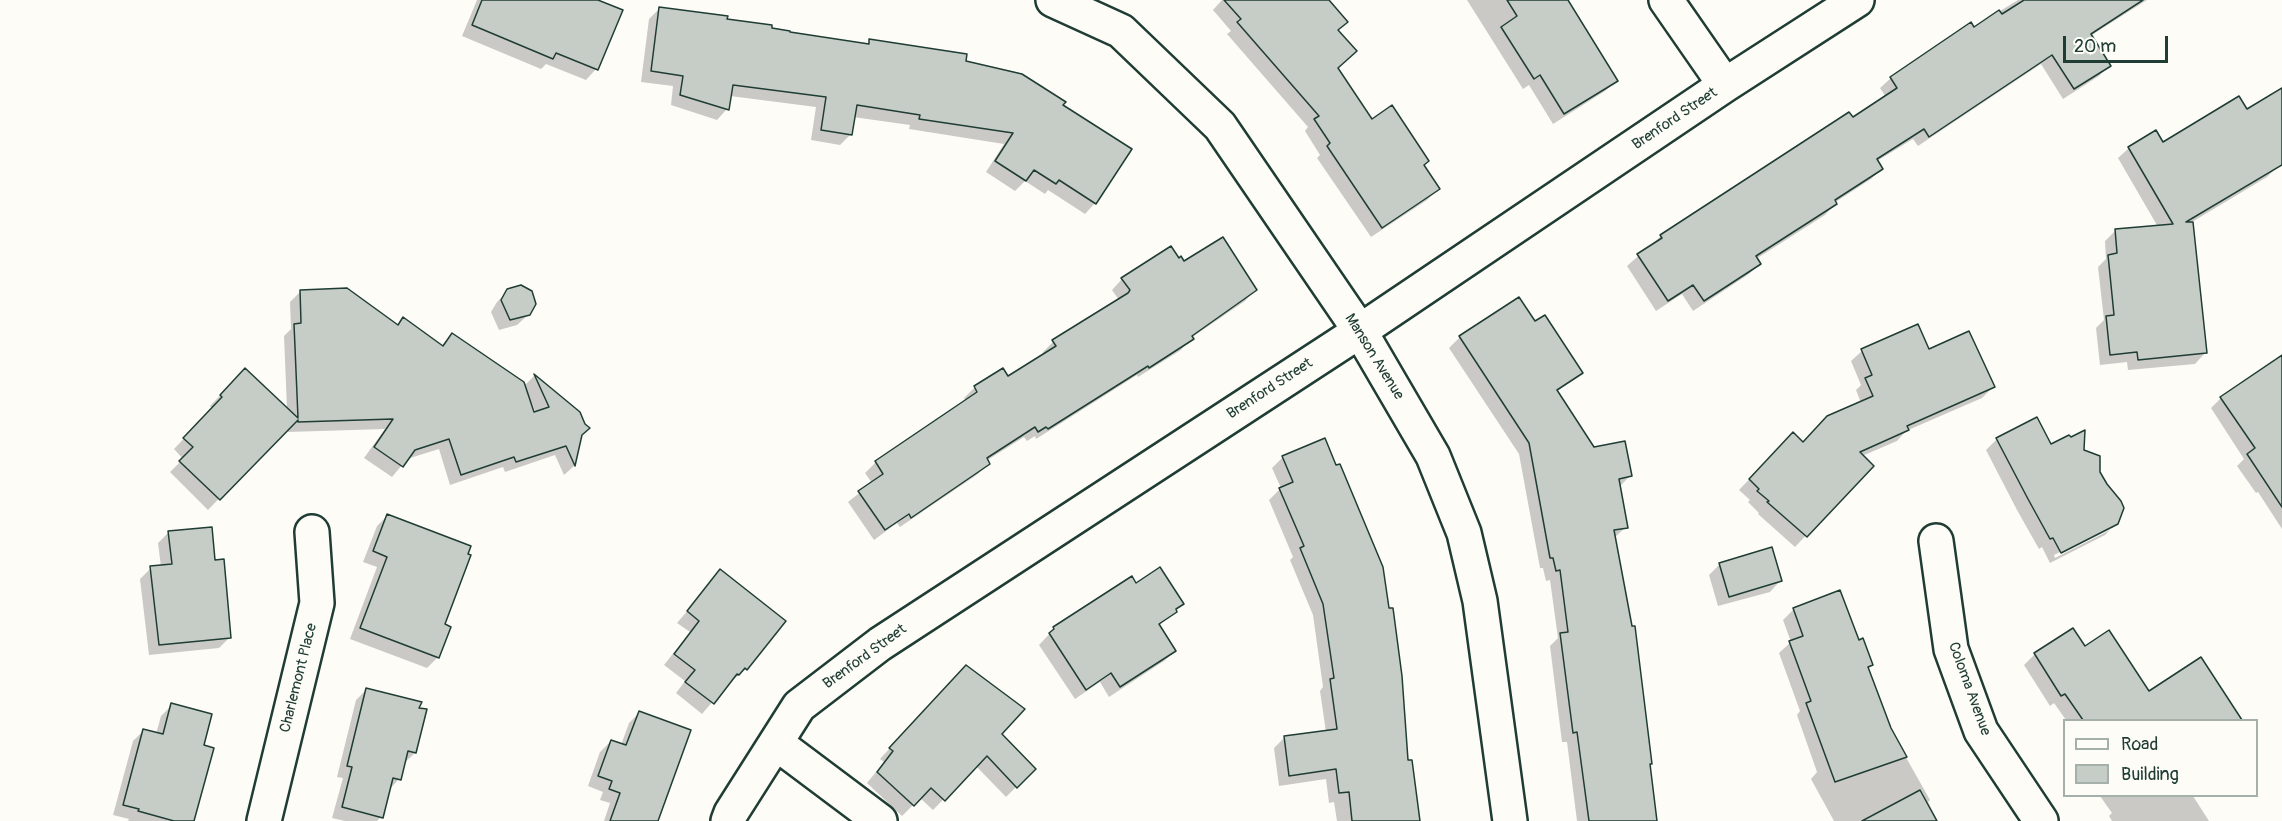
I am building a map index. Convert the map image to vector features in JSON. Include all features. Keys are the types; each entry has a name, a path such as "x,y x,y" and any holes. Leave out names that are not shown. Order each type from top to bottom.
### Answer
{"street":[{"name":"Manson Avenue","path":"1053,0 1121,31 1220,126 1360,331 1433,456 1464,533 1480,601 1510,821"},
{"path":"1666,0 1725,85"},
{"name":"Brenford Street","path":"728,821 799,706 880,644 1360,331 1725,85 1857,0"},
{"name":"Charlemont Place","path":"264,821 318,603 312,532"},
{"name":"Coloma Avenue","path":"1936,541 1951,648 1981,731 2041,821"},
{"path":"776,743 880,821"}],"building":[{"path":"482,0 598,0 623,10 598,70 556,53 553,59 472,25"},
{"path":"1224,0 1329,0 1348,22 1338,30 1357,51 1338,68 1372,119 1392,105 1429,161 1424,165 1440,189 1382,228 1327,146 1330,143 1314,119 1319,116 1237,22 1241,19"},
{"path":"1507,0 1568,0 1618,81 1564,114 1540,75 1534,79 1501,27 1517,16"},
{"path":"2024,0 2143,0 2091,34 2111,66 2074,89 2052,55 1929,137 1924,129 1877,159 1883,169 1835,200 1837,204 1756,256 1761,264 1704,301 1693,285 1668,301 1637,254 1662,238 1660,235 1849,112 1853,117 1897,88 1890,77 1971,22 1974,27 1999,10 2002,14"},
{"path":"659,7 728,16 727,19 772,25 772,28 790,32 869,44 869,39 967,54 966,61 1022,74 1066,102 1063,105 1132,149 1096,204 1059,180 1056,184 1034,170 1026,181 995,161 1013,133 919,119 920,115 857,105 852,135 821,130 826,97 733,85 729,110 680,95 683,76 651,71"},
{"path":"2282,88 2282,165 2186,222 2193,222 2207,353 2138,360 2137,352 2110,355 2106,316 2114,315 2108,255 2117,253 2115,229 2173,224 2128,147 2156,130 2163,142 2239,96 2247,109"},
{"path":"1223,237 1257,290 1192,336 1194,339 1048,429 1046,427 1038,432 1035,427 987,458 990,464 911,518 909,514 885,530 858,491 883,474 875,461 977,392 974,386 1003,368 1008,376 1056,346 1052,340 1128,293 1130,290 1121,278 1171,246 1179,258 1181,256 1184,261"},
{"path":"521,285 532,291 536,304 530,315 510,320 501,300 507,289"},
{"path":"347,288 398,325 403,317 443,346 452,333 524,382 534,412 549,407 534,374 580,412 585,424 590,428 582,435 575,466 566,446 516,462 514,457 461,475 449,439 415,450 403,467 374,447 393,419 298,422 298,420 220,500 179,461 193,447 183,438 222,397 220,395 245,368 298,418 294,324 301,323 300,290"},
{"path":"1519,297 1535,321 1545,315 1583,373 1557,390 1594,447 1625,441 1632,476 1619,479 1628,528 1614,530 1632,626 1635,626 1657,821 1589,821 1577,732 1573,733 1560,633 1568,632 1560,570 1556,571 1553,558 1550,558 1529,443 1459,336"},
{"path":"1918,324 1929,349 1969,331 1995,387 1907,426 1909,430 1860,452 1874,466 1807,537 1767,502 1769,501 1757,491 1759,489 1749,479 1793,432 1803,442 1827,416 1873,396 1865,378 1872,375 1861,349"},
{"path":"2282,355 2282,507 2247,454 2255,448 2220,397"},
{"path":"2037,417 2051,444 2085,430 2084,450 2100,456 2100,472 2124,508 2118,524 2061,553 2053,538 2050,539 1996,438"},
{"path":"1325,438 1336,465 1340,464 1383,567 1389,608 1393,608 1402,676 1408,760 1412,760 1420,821 1352,821 1349,792 1339,793 1336,769 1289,776 1284,736 1337,729 1330,679 1334,678 1323,604 1300,548 1304,546 1279,488 1293,482 1282,456"},
{"path":"387,514 471,546 468,554 471,555 445,624 451,627 439,658 360,628 387,557 373,551"},
{"path":"212,527 215,560 224,559 231,638 159,645 150,566 172,564 168,531"},
{"path":"1772,547 1782,581 1729,597 1719,563"},
{"path":"1160,567 1184,604 1176,609 1177,612 1159,624 1176,651 1120,687 1111,673 1086,690 1049,633 1054,629 1053,627 1132,576 1136,583"},
{"path":"720,569 786,621 747,670 745,668 739,675 737,674 714,704 685,682 695,670 674,654 699,621 687,611"},
{"path":"1840,590 1859,640 1863,638 1873,665 1868,667 1891,728 1907,757 1835,782 1806,703 1811,701 1789,641 1803,636 1793,608"},
{"path":"2073,628 2085,646 2109,630 2149,691 2201,657 2241,719 2082,719 2065,694 2061,696 2034,653"},
{"path":"966,665 1025,709 1002,734 1036,769 1017,788 987,756 945,801 931,788 914,806 877,772 893,751 889,748"},
{"path":"366,688 422,702 419,708 427,709 416,753 408,751 401,780 393,778 383,818 342,807 352,767 347,766"},
{"path":"171,703 212,714 204,745 214,748 194,821 174,821 123,805 143,729 163,734"},
{"path":"639,711 691,730 658,821 610,821 620,793 609,789 612,781 598,776 611,740 626,745"},
{"path":"1920,790 1937,821 1862,821"}]}
